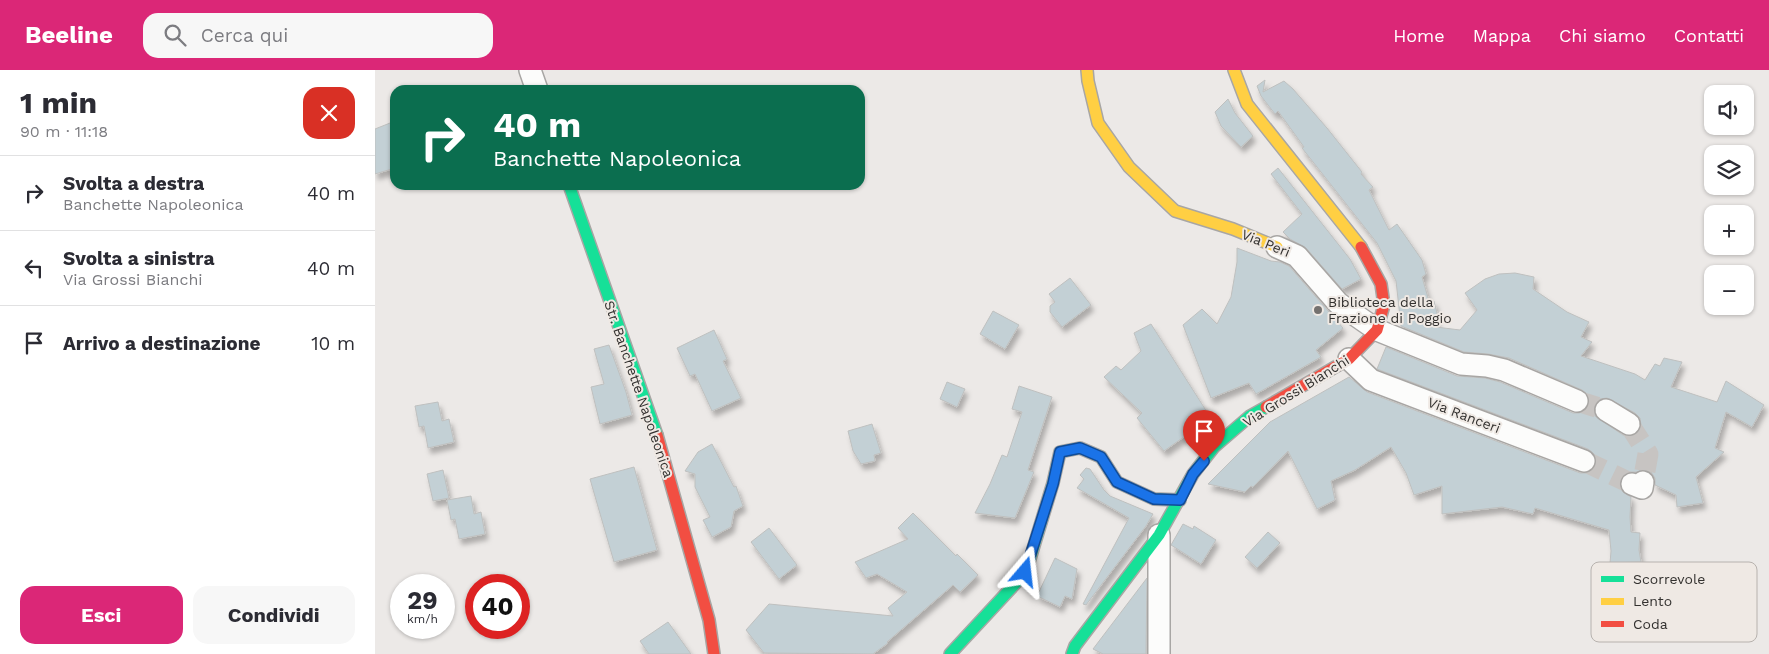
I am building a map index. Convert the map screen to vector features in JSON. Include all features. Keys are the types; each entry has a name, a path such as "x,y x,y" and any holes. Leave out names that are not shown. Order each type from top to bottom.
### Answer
{"street":[{"path":"530,70 535,85"},
{"name":"Via Peri","path":"1087,70 1098,123 1129,167 1175,211 1233,229 1297,256 1338,303 1377,330 1461,364 1487,366 1504,370 1577,401"},
{"name":"Via Grossi Bianchi","path":"1072,654 1075,646 1159,535 1193,474 1214,447 1250,416 1349,359 1377,330 1384,305 1381,284 1363,250 1247,104 1234,70"},
{"name":"Str. Banchette Napoleonica","path":"571,190 656,430 709,620 714,654"},
{"name":"Via Ranceri","path":"1349,359 1371,380 1585,461"},
{"path":"1606,410 1629,424"},
{"path":"950,654 1025,572 1053,484 1060,452 1080,448 1101,457 1117,482 1154,499 1180,500"},
{"path":"1159,535 1159,654"}],"building":[{"path":"1265,80 1263,92 1284,81 1327,128 1362,172 1361,174 1373,187 1369,190 1389,230 1397,224 1422,260 1426,274 1422,277 1429,301 1434,301 1437,313 1436,327 1460,330 1477,310 1465,293 1485,279 1499,274 1515,273 1534,277 1533,289 1567,312 1589,322 1581,337 1592,342 1581,356 1635,374 1645,380 1655,364 1660,366 1664,358 1682,362 1671,387 1717,402 1726,381 1764,405 1752,427 1726,412 1715,448 1724,452 1696,477 1703,503 1677,507 1676,495 1655,485 1655,478 1651,472 1645,470 1630,472 1620,480 1623,492 1631,497 1631,532 1640,533 1639,550 1641,562 1610,562 1609,530 1535,508 1533,514 1502,507 1442,514 1442,486 1414,495 1406,473 1391,447 1355,470 1331,481 1335,500 1317,509 1288,451 1253,487 1251,486 1245,492 1208,484 1270,422 1349,377 1367,392 1580,473 1591,471 1596,465 1594,454 1588,449 1377,369 1386,347 1457,376 1485,378 1500,382 1573,413 1584,411 1589,405 1587,394 1582,390 1509,358 1464,352 1401,326 1396,281 1377,243 1302,148 1304,147 1278,111 1275,114 1261,96 1257,86","holes":["1607,398 1635,413 1640,418 1641,425 1639,431 1635,435 1623,435 1595,416 1594,410 1596,403 1600,399"]},
{"path":"1228,99 1235,113 1253,136 1241,147 1221,126 1215,112"},
{"path":"390,123 390,170 375,174 375,129"},
{"path":"1278,168 1350,259 1361,279 1342,289 1306,248 1290,239 1283,232 1302,214 1271,174"},
{"path":"1237,248 1289,266 1343,328 1316,350 1321,357 1256,394 1249,383 1211,398 1183,325 1202,309 1217,324 1231,297 1237,262"},
{"path":"1070,278 1091,305 1062,327 1050,312 1050,306 1055,302 1049,294"},
{"path":"993,311 1019,325 1005,349 980,334"},
{"path":"1151,324 1207,412 1198,418 1202,424 1164,451 1137,418 1142,413 1104,377 1116,366 1121,370 1141,351 1134,333"},
{"path":"714,330 727,359 723,361 741,398 712,411 695,374 690,376 677,348"},
{"path":"609,345 632,415 600,424 591,387 604,384 594,349"},
{"path":"947,382 965,389 957,407 940,399"},
{"path":"1019,386 1052,397 1028,470 1034,472 1015,518 975,513 1002,455 1007,457 1022,412 1012,409"},
{"path":"438,402 442,421 449,419 454,442 428,448 424,426 419,427 415,406"},
{"path":"872,424 881,453 874,455 875,461 861,464 853,451 848,431"},
{"path":"712,444 734,487 736,486 743,506 734,511 731,527 712,537 703,520 710,517 695,487 695,474 685,471 698,452"},
{"path":"634,467 657,550 614,562 590,479"},
{"path":"1086,468 1090,469 1110,496 1153,514 1086,605 1083,604 1129,518 1077,488 1084,479 1080,475"},
{"path":"443,470 449,498 433,501 427,474"},
{"path":"471,496 474,514 481,512 485,534 459,539 455,519 451,520 447,500"},
{"path":"913,513 978,575 960,592 953,585 873,654 764,653 746,630 769,604 893,616 888,608 907,592 877,574 866,578 855,562 908,539 898,528"},
{"path":"1183,524 1193,529 1194,526 1216,540 1201,564 1171,545"},
{"path":"769,528 797,565 779,579 751,542"},
{"path":"1268,532 1280,543 1257,568 1245,557"},
{"path":"1055,558 1077,569 1072,599 1065,596 1060,607 1037,596"},
{"path":"1147,578 1146,654 1103,654 1093,649"},
{"path":"668,622 691,654 649,654 640,641"}],"tunnel":[{"path":"1577,401 1606,410"},
{"path":"1629,424 1648,454 1643,482"},
{"path":"1584,461 1632,484"}],"traffic: fast":[{"path":"571,190 657,435"},
{"path":"1072,654 1075,646 1159,535 1193,474 1214,447 1250,416 1266,407"},
{"path":"950,654 1026,572 1053,483 1060,452 1080,448 1101,457 1117,482 1154,499 1180,500"}],"traffic: slow":[{"path":"1087,70 1098,123 1129,167 1175,211 1233,229 1277,247"},
{"path":"1234,70 1247,104 1361,247"}],"traffic: jam":[{"path":"1266,407 1349,359 1377,330 1384,305 1381,284 1361,247"},
{"path":"657,435 709,620 714,654"}],"place":[{"name":"Biblioteca della Frazione di Poggio","path":"1318,310"}],"route":[{"path":"1025,572 1053,484 1060,452 1080,448 1101,457 1117,482 1154,499 1180,500 1193,474 1204,461"}]}
